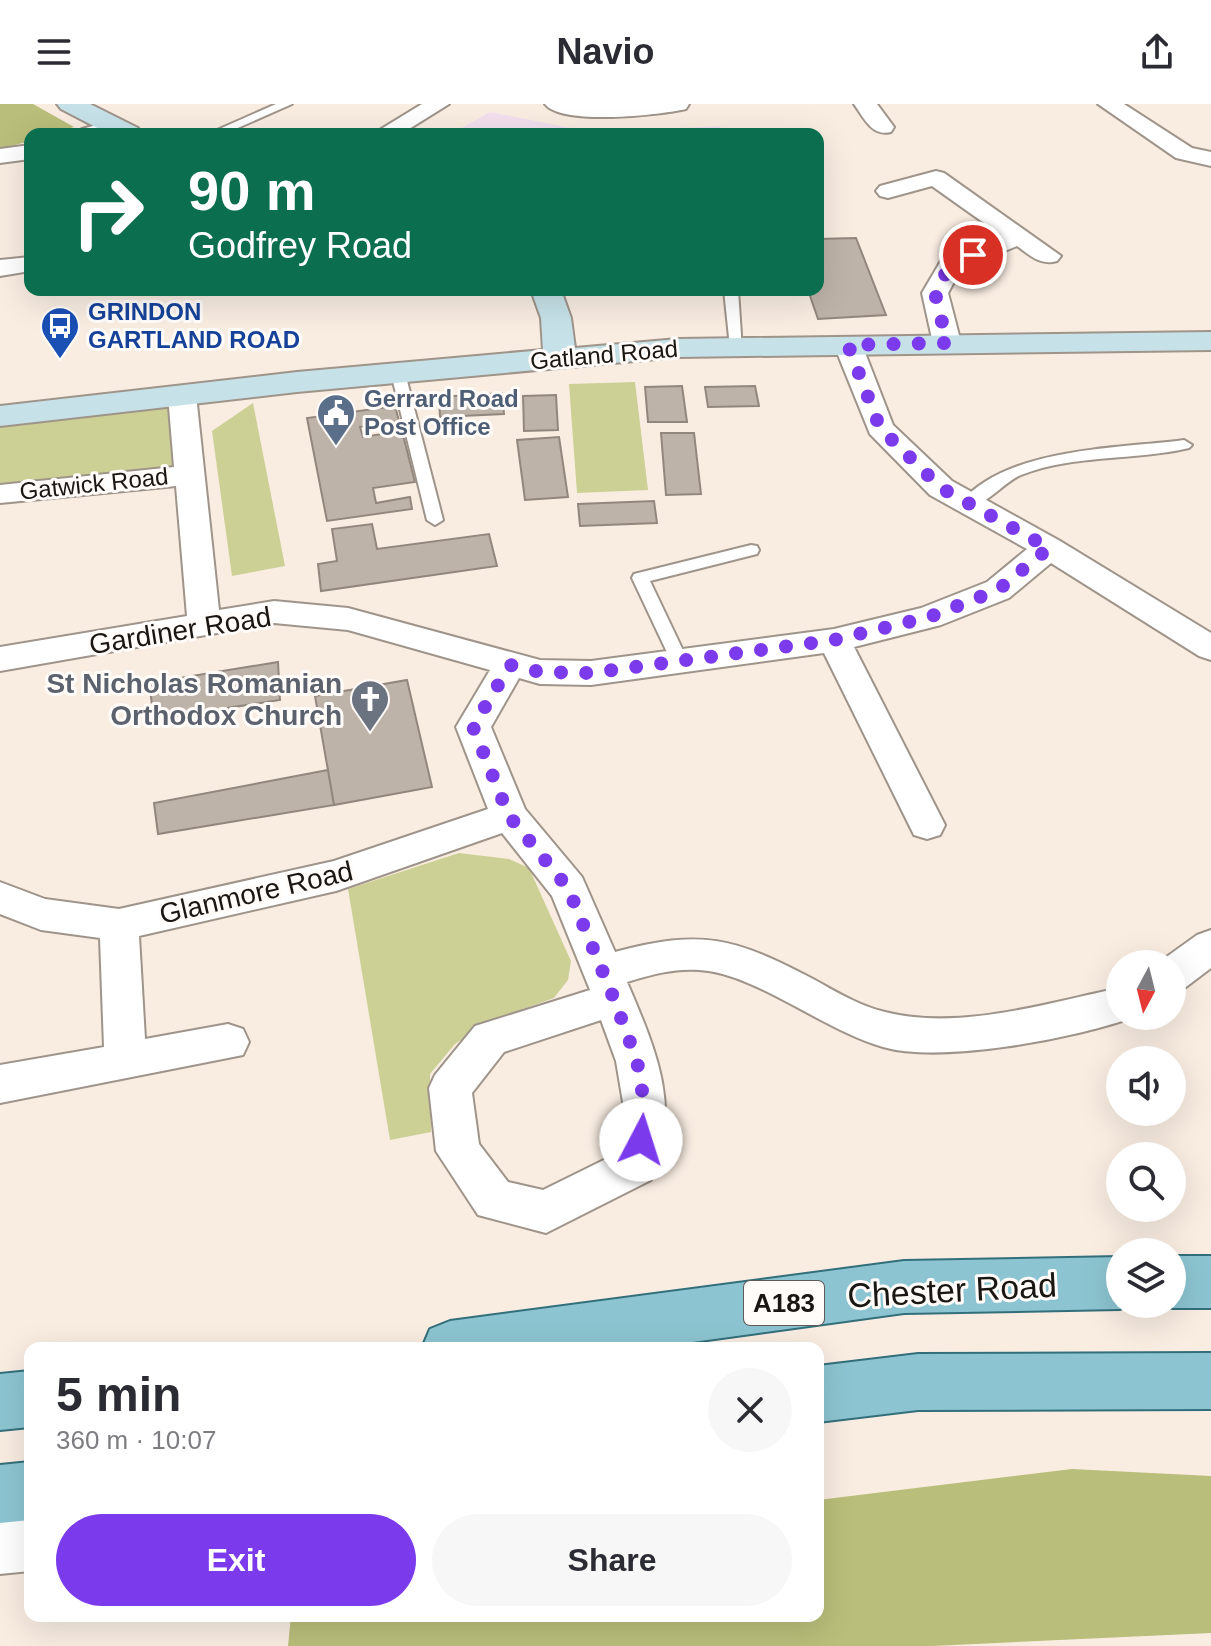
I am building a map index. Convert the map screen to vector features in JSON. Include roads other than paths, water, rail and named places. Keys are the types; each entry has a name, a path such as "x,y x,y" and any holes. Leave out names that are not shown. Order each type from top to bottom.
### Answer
{"main road":[{"path":"1186,1282 1211,1282"},
{"name":"Chester Road","path":"495,1342 904,1287 1106,1283"},
{"path":"824,1393 918,1382 1211,1381"},
{"path":"0,1402 24,1400"},
{"path":"0,1494 24,1492"}],"street":[{"path":"70,104 105,128"},
{"path":"395,128 440,104 465,113"},
{"path":"556,104 593,111 662,108 678,104"},
{"path":"865,104 883,127"},
{"path":"1109,104 1184,153 1211,159"},
{"path":"0,156 24,153"},
{"path":"888,191 936,178 1048,256"},
{"path":"947,343 935,293 951,264 1017,237"},
{"path":"0,268 24,265"},
{"path":"548,296 556,318 560,359"},
{"name":"Gatland Road","path":"0,416 398,373 678,348 1211,341"},
{"path":"848,345 880,428 941,488 1049,548 1211,648"},
{"path":"182,395 204,623"},
{"name":"Gatwick Road","path":"0,494 189,475"},
{"name":"Gardiner Road","path":"0,659 274,612 348,619 540,672 591,673 834,640 929,617 998,590 1049,548"},
{"path":"834,640 927,825"},
{"path":"510,665 473,727 509,816 568,888 609,986 637,1061 646,1114 635,1166 546,1212 494,1200 458,1151 450,1088 490,1039 609,986 665,956 709,954 745,966 885,1030 942,1037 1106,1008"},
{"name":"Glanmore Road","path":"0,897 41,914 119,925 336,876 509,816"},
{"path":"119,925 125,1061"},
{"path":"1186,965 1211,946"},
{"path":"0,1084 228,1042"},
{"path":"0,1548 24,1546"}],"lane":[{"path":"228,128 286,104"},
{"path":"732,296 737,347"},
{"path":"398,373 435,520"},
{"path":"968,503 1013,472 1047,462 1184,445"},
{"path":"679,661 640,578 751,550"}],"place":[{"name":"GRINDON GARTLAND ROAD","path":"60,360"},
{"name":"Gerrard Road Post Office","path":"336,447"},
{"name":"St Nicholas Romanian Orthodox Church","path":"370,733"}]}
